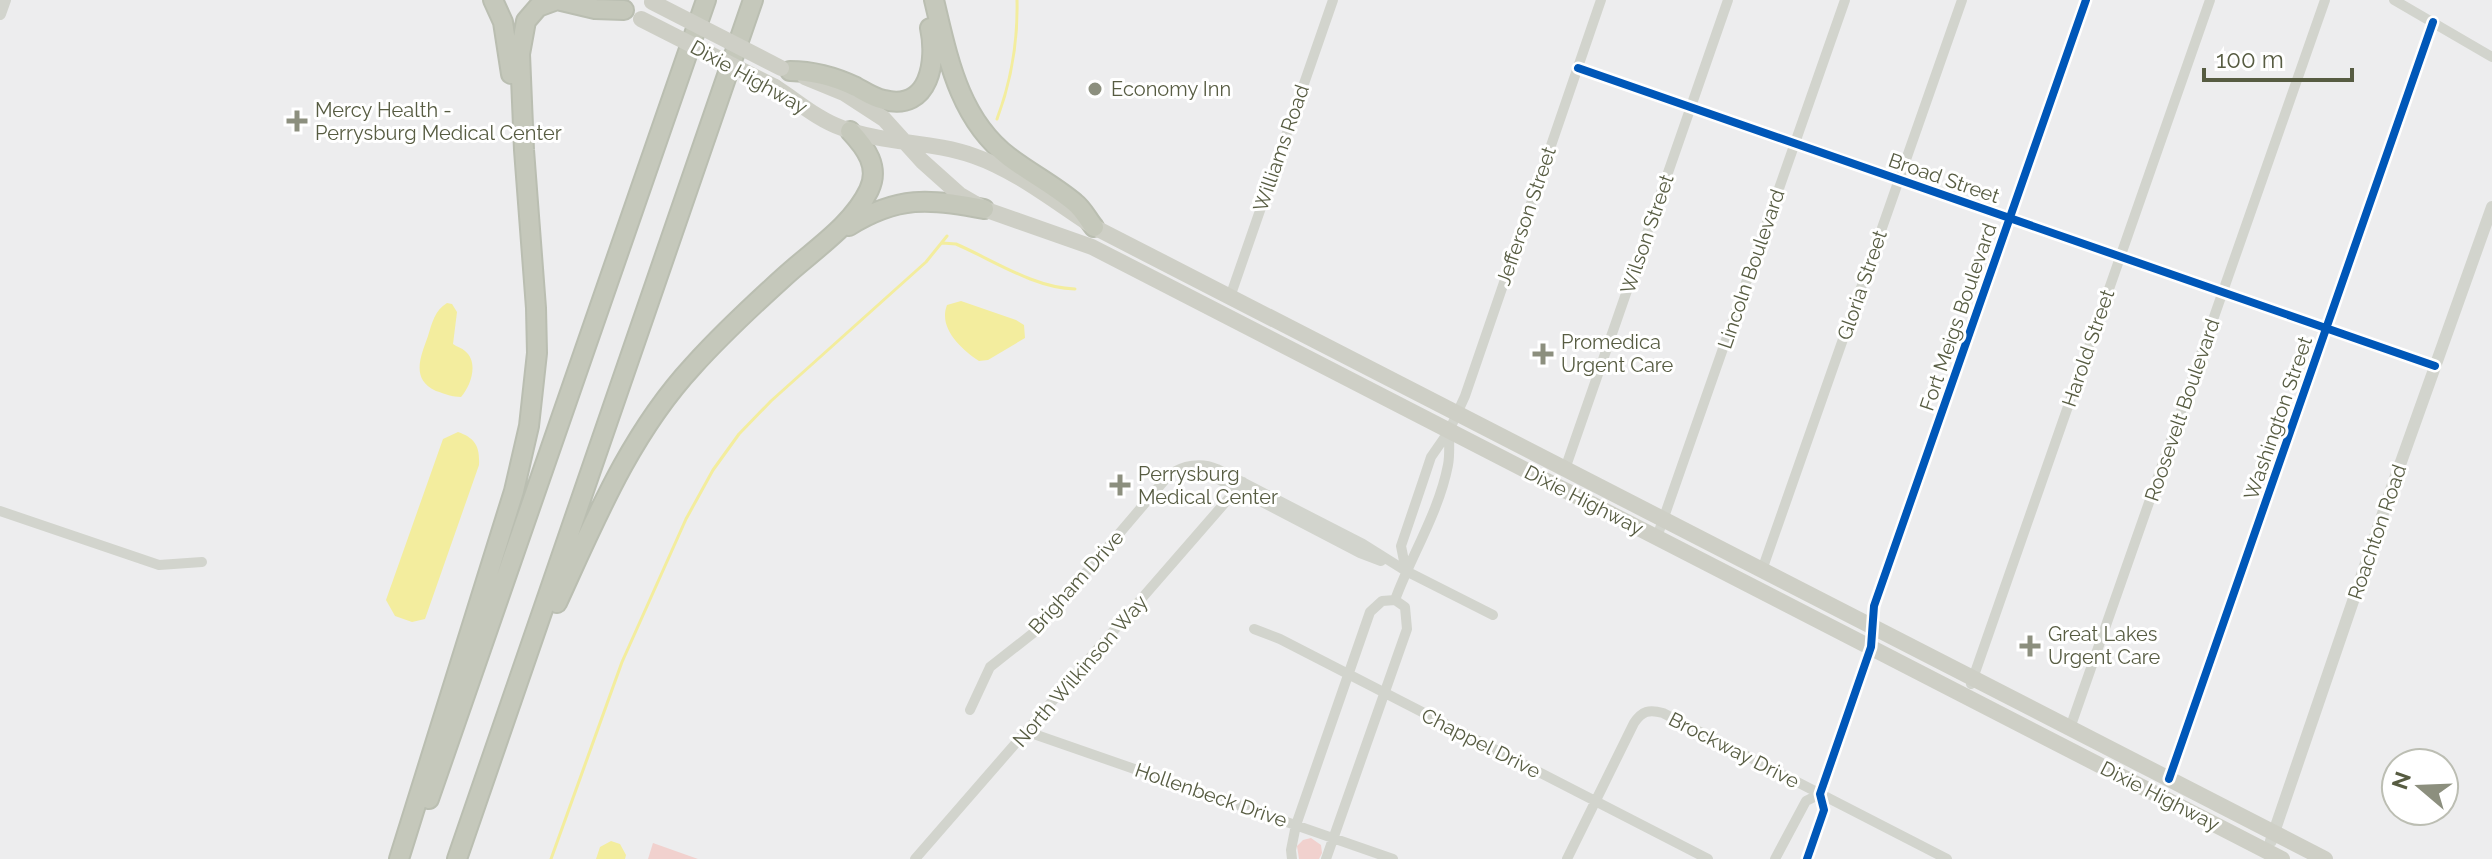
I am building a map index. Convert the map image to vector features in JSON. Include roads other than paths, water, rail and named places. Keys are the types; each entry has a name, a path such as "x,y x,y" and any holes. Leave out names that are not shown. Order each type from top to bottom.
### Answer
{"highway":[{"path":"493,0 503,22 524,150"},
{"path":"399,859 506,517 529,426 537,353 520,54 526,21 538,7 557,0 595,9 624,10"},
{"path":"408,859 705,0"},
{"path":"457,859 753,0"},
{"path":"786,70 838,79 883,100 908,100 921,91 932,70 934,52 925,0"},
{"path":"934,0 958,89 979,129 1007,156 1077,204 1094,227"},
{"path":"494,753 589,533 652,416 674,386 725,332 851,215 871,186 871,159 850,131"},
{"path":"829,238 869,214 922,200 984,209"}],"main road":[{"name":"Dixie Highway","path":"593,0 624,10 775,87 826,121 850,131 972,155 1005,169 1094,227 2325,859"},
{"name":"Dixie Highway","path":"651,1 786,70 844,93 867,107 893,128 950,186 984,209 1092,247 2271,856"}],"street":[{"path":"0,14 5,0"},
{"name":"Williams Road","path":"1230,297 1333,0"},
{"name":"Jefferson Street","path":"1449,431 1469,384 1601,0"},
{"name":"Wilson Street","path":"1565,469 1728,0"},
{"name":"Lincoln Boulevard","path":"1657,537 1845,0"},
{"name":"Gloria Street","path":"1762,570 1962,0"},
{"name":"Fort Meigs Boulevard","path":"1820,794 1871,647 1874,606 2086,0"},
{"name":"Harold Street","path":"1967,697 2210,0"},
{"name":"Roosevelt Boulevard","path":"2070,728 2325,0"},
{"path":"2394,0 2492,57"},
{"name":"Washington Street","path":"2169,779 2433,22"},
{"name":"Broad Street","path":"1578,68 2435,366"},
{"name":"Roachton Road","path":"2271,856 2274,832 2435,366 2488,232 2492,207"},
{"path":"1406,571 1401,546 1431,457 1449,431"},
{"path":"1395,600 1406,571 1418,552 1448,465 1449,431"},
{"name":"Brigham Drive","path":"970,710 990,667 1037,630 1169,475 1184,467 1211,466 1240,486 1363,544 1406,571 1493,615"},
{"name":"North Wilkinson Way","path":"915,859 1240,486"},
{"path":"0,511 159,565 202,562"},
{"path":"1292,859 1296,825 1370,612 1382,601 1395,600 1405,607 1408,621 1326,859"},
{"name":"Chappel Drive","path":"1254,629 1708,859"},
{"name":"Brockway Drive","path":"1595,801 1634,723 1649,710 1663,713 1947,859"},
{"name":"Hollenbeck Drive","path":"1028,732 1393,859"},
{"path":"1775,859 1806,801 1820,794 1824,810 1807,859"},
{"path":"1567,859 1595,801"}],"waterway":[{"path":"997,119 1013,60 1017,0"},
{"path":"551,859 622,662 686,519 713,470 739,434 771,401 926,262 947,236"},
{"path":"942,243 956,244 1029,279 1075,289"}],"place":[{"name":"Economy Inn","path":"1095,89"},
{"name":"Mercy Health - Perrysburg Medical Center","path":"297,121"},
{"name":"Promedica Urgent Care","path":"1543,354"},
{"name":"Perrysburg Medical Center","path":"1120,485"},
{"name":"Great Lakes Urgent Care","path":"2030,646"}]}
